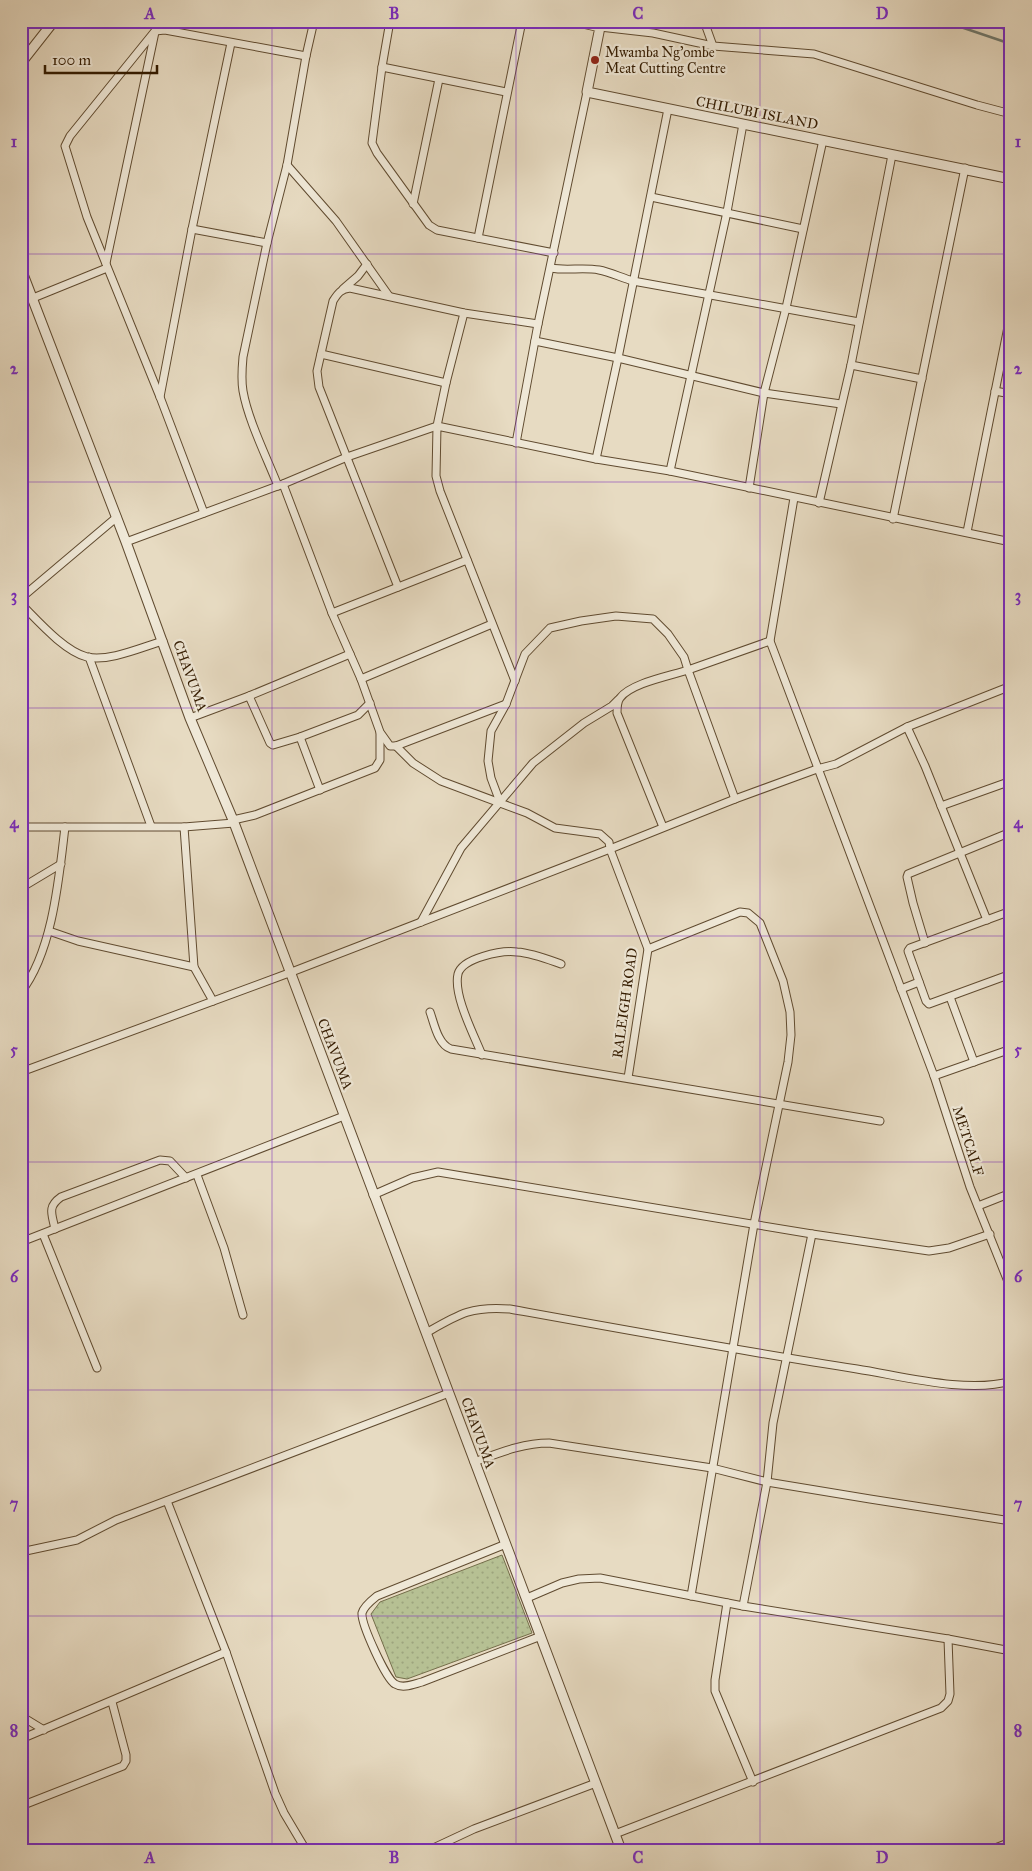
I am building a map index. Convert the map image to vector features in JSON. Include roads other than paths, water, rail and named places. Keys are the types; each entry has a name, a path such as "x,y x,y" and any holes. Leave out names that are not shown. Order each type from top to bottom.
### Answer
{"street":[{"path":"21,63 54,21"},
{"path":"314,21 287,165 267,243 243,357 243,392 249,412 361,679 380,732 390,746 396,746 506,704"},
{"path":"390,21 372,143 377,153 429,225 437,230 554,254"},
{"path":"478,238 506,92 522,21"},
{"path":"574,21 601,24 714,46 814,54 1011,114"},
{"path":"704,21 714,46"},
{"path":"516,443 538,324 601,24"},
{"path":"204,513 160,397 87,217 65,146 70,136 155,31 165,30 306,56"},
{"path":"106,266 155,31"},
{"path":"160,397 192,229 231,43"},
{"path":"382,67 506,92"},
{"path":"414,204 439,79"},
{"name":"CHILUBI ISLAND","path":"587,92 892,155 965,168 1011,179"},
{"path":"596,459 668,109"},
{"path":"670,471 727,212 743,124"},
{"path":"748,488 764,393 786,308 823,140"},
{"path":"819,503 851,364 892,155"},
{"path":"287,165 336,221 389,296"},
{"path":"894,519 965,168"},
{"path":"651,197 803,229"},
{"path":"192,229 267,243"},
{"path":"367,264 358,276 338,293 333,301 316,371 320,387 398,587"},
{"path":"33,298 106,266"},
{"path":"551,268 600,270 633,281 859,322"},
{"name":"CHAVUMA","path":"21,270 117,517 190,718 233,822 621,1850"},
{"path":"343,289 350,288 464,313 538,324"},
{"path":"967,532 1011,312"},
{"path":"464,313 437,426 436,476 440,491 492,624 516,680"},
{"path":"535,341 618,358 764,393 841,404"},
{"path":"321,354 446,383"},
{"path":"851,364 922,379"},
{"path":"995,391 1011,394"},
{"path":"126,542 281,485 347,457 437,426 596,459 670,471 1011,542"},
{"path":"421,922 461,848 533,763 584,723 612,706 625,693 635,687 770,641 794,498"},
{"path":"21,598 117,517"},
{"path":"332,613 467,560"},
{"path":"21,604 66,645 79,654 89,657 119,654 162,641"},
{"path":"500,802 491,778 488,761 491,731 506,704 525,654 550,628 581,620 616,616 653,620 668,634 684,657 735,799"},
{"path":"361,679 492,624"},
{"name":"METCALF","path":"770,641 934,1076 970,1187 1009,1277 1011,1289"},
{"path":"190,718 350,654"},
{"path":"89,657 151,826"},
{"path":"21,1072 289,973 735,799 818,768 836,764 907,727 1011,686"},
{"path":"249,696 273,745 358,715 370,703"},
{"path":"618,700 616,713 662,827"},
{"path":"907,727 988,920"},
{"path":"21,827 184,826 233,822 375,768 380,760 380,732"},
{"path":"300,737 320,790"},
{"path":"396,746 413,764 441,781 527,813 555,828 600,834 609,842 610,849"},
{"path":"941,806 1011,781"},
{"path":"184,826 194,967 214,1001"},
{"path":"21,992 29,980 49,931 61,864 65,827"},
{"path":"925,943 913,903 908,874 1011,832"},
{"name":"RALEIGH ROAD","path":"610,849 648,949 628,1078"},
{"path":"21,888 61,864"},
{"path":"1011,911 910,948 908,951 926,1001 929,1004 1011,974"},
{"path":"648,949 740,912 748,913 760,923 783,980 790,1012 791,1035 788,1062 754,1224 691,1596"},
{"path":"49,931 87,943 194,967"},
{"path":"482,1055 461,1002 458,984 458,974 461,968 466,963 475,959 506,952 529,954 562,964"},
{"path":"901,989 919,982"},
{"path":"950,997 974,1062"},
{"path":"430,1012 442,1043 446,1048 880,1121"},
{"path":"934,1076 1011,1049"},
{"path":"21,1242 344,1116"},
{"path":"55,1229 51,1210 54,1202 61,1197 160,1160 170,1161 186,1178"},
{"path":"373,1195 412,1178 438,1172 812,1234 929,1251 948,1248 990,1234"},
{"path":"196,1175 224,1248 243,1315"},
{"path":"978,1206 1011,1193"},
{"path":"43,1234 97,1368"},
{"path":"743,1606 766,1482 773,1423 785,1358 812,1234"},
{"path":"426,1332 470,1311 491,1308 510,1309 733,1350 943,1383 989,1386 1011,1380"},
{"path":"21,1552 77,1540 116,1520 449,1393"},
{"path":"474,1462 520,1446 549,1443 712,1468 766,1482 870,1500 1011,1521"},
{"path":"167,1501 226,1652 275,1794 306,1850"},
{"path":"506,1544 377,1596 368,1603 362,1613 363,1624 387,1675 397,1686 404,1687 422,1682 541,1636"},
{"path":"527,1598 579,1578 600,1578 743,1606 1011,1651"},
{"path":"728,1603 715,1680 715,1691 753,1782"},
{"path":"615,1834 941,1708 948,1701 950,1694 948,1639"},
{"path":"21,1739 226,1652"},
{"path":"21,1806 122,1766 126,1761 126,1755 112,1702"},
{"path":"21,1716 44,1730"},
{"path":"429,1850 474,1829 596,1783"},
{"path":"993,1850 1011,1843"}],"waterway":[{"path":"943,21 1011,44"},
{"path":"982,21 1011,31"}],"place":[{"name":"Mwamba Ng'ombe Meat Cutting Centre","path":"595,60"}]}
